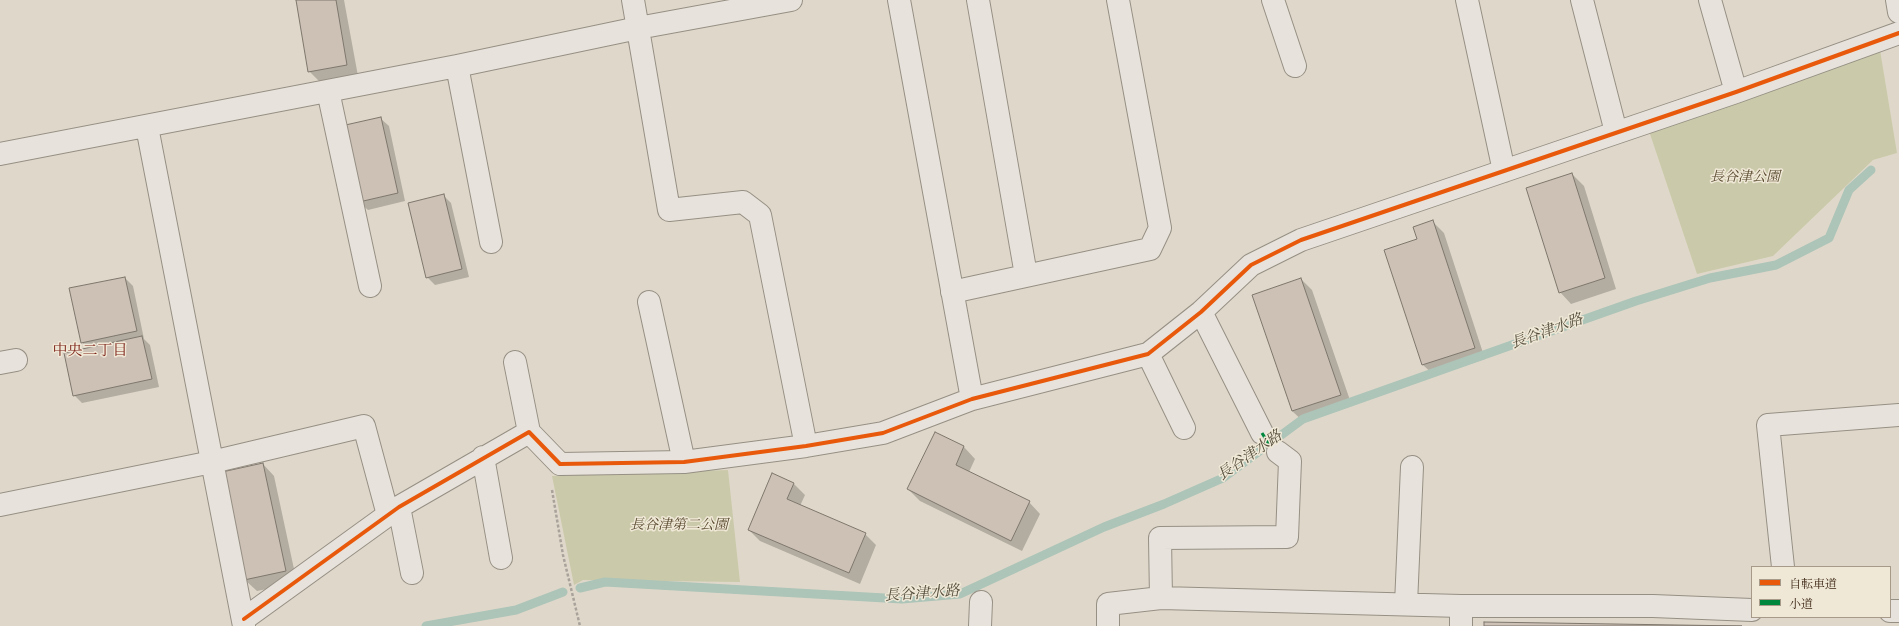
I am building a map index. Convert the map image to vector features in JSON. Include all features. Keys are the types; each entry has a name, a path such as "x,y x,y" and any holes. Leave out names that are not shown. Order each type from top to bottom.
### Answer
{"street":[{"path":"633,0 669,210 743,202 760,215 806,446"},
{"path":"0,154 147,127 456,66 638,28 790,0"},
{"path":"899,0 972,399"},
{"path":"978,0 1026,276"},
{"path":"952,292 1150,249 1160,228 1118,0"},
{"path":"1273,0 1295,66"},
{"path":"1467,0 1504,171"},
{"path":"1582,0 1616,132"},
{"path":"1710,0 1736,92"},
{"path":"1897,0 1899,12"},
{"path":"515,362 529,432 560,464 684,462 806,446 883,433 972,399 1148,354 1201,312 1251,265 1301,240 1736,92 1899,33"},
{"path":"456,66 491,242"},
{"path":"328,91 370,286"},
{"path":"147,127 244,623 393,511 483,457 529,432"},
{"path":"649,302 684,462"},
{"path":"1201,312 1262,433"},
{"path":"1148,354 1184,428"},
{"path":"1783,566 1768,426 1899,415"},
{"path":"0,505 212,462 364,426 412,573"},
{"path":"1161,598 1160,538 1287,537 1290,461 1278,452"},
{"path":"483,457 501,558"},
{"path":"1406,604 1412,467"},
{"path":"1108,626 1108,604 1161,598 1406,604 1461,616 1653,606 1751,610"},
{"path":"980,626 981,602"}],"path":[{"path":"544,448 564,555 580,626"}],"green space":[{"name":"長谷津公園","path":"1880,50 1897,153 1873,160 1773,256 1697,274 1649,131"},
{"name":"長谷津第二公園","path":"728,470 740,582 583,580 574,585 552,476"}],"building":[{"path":"296,0 336,0 347,65 308,72"},
{"path":"381,117 398,193 359,202 341,126"},
{"path":"1572,173 1605,278 1559,293 1526,188"},
{"path":"444,194 462,269 426,278 408,203"},
{"path":"1433,220 1475,348 1422,365 1384,250 1417,239 1413,227"},
{"path":"125,277 137,331 81,343 69,288"},
{"path":"1301,278 1341,395 1292,411 1252,295"},
{"path":"142,336 152,379 73,396 64,353"},
{"path":"935,432 964,446 956,465 1030,501 1011,541 907,489"},
{"path":"263,463 286,571 244,580 222,472"},
{"path":"772,473 794,483 787,499 866,533 849,573 748,530"},
{"path":"1484,622 1742,626 1484,626"}],"waterway":[{"name":"長谷津水路","path":"580,588 605,582 902,599 960,594 1104,527 1164,504 1223,478 1303,419 1636,301 1710,278 1776,265 1829,238 1849,190 1871,170"},
{"name":"長谷津水路","path":"426,626 516,610 563,592"}],"marked path":[{"path":"1262,433 1270,446"}],"cycle path":[{"path":"244,619 399,507 529,432 560,464 684,462 806,446 883,433 972,399 1148,354 1201,312 1251,265 1301,240 1736,92 1899,33"}],"district":[{"name":"中央二丁目","path":"90,351"}]}
